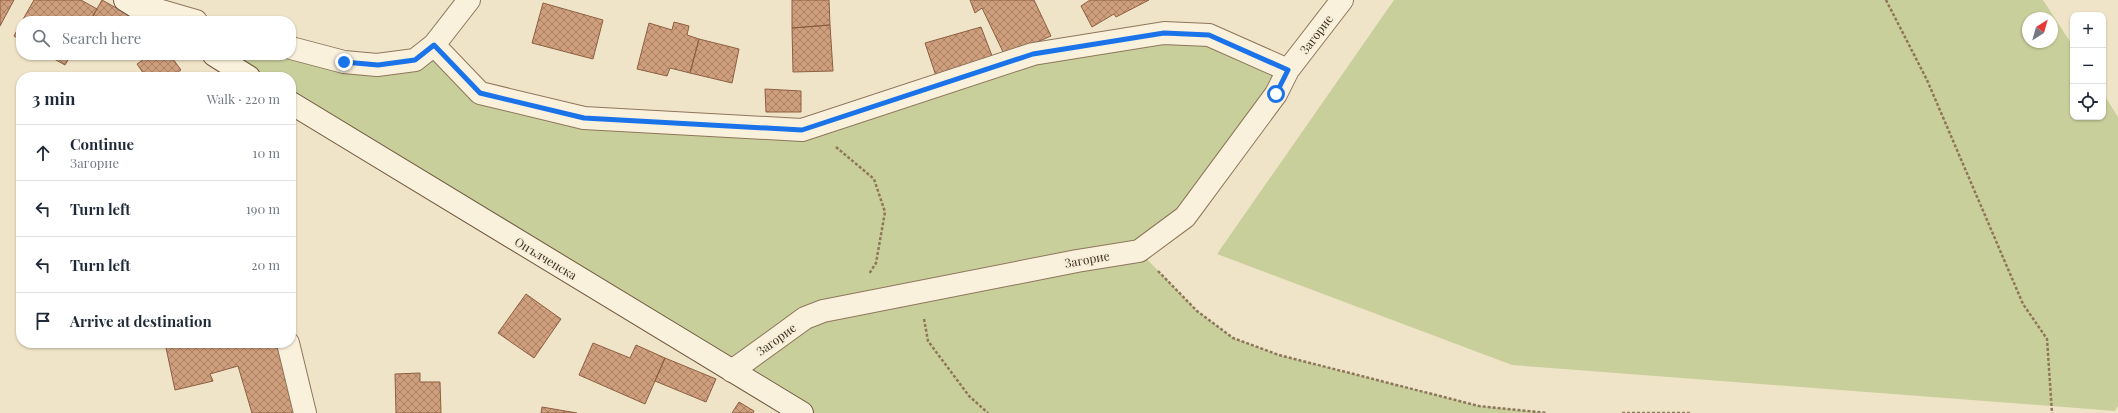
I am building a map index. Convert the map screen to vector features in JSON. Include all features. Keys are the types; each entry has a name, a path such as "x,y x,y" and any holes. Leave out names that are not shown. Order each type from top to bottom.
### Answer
{"street":[{"path":"296,49 344,62 378,65 415,60 434,45 469,0"},
{"name":"Загорие","path":"732,371 805,318 823,311 918,291 1139,251 1185,217 1276,94 1288,70 1342,0"},
{"path":"127,1 151,16"},
{"path":"127,1 179,16"},
{"path":"434,45 480,93 584,118 802,130 1033,54 1164,33 1209,35 1288,70"},
{"path":"222,60 241,72"},
{"name":"Опълченска","path":"296,106 802,413"},
{"path":"289,348 305,413"}],"path":[{"path":"1886,0 1927,80 2023,304 2047,339 2052,413"},
{"path":"834,119 835,146 874,179 885,212 876,263 868,276"},
{"path":"1139,251 1197,311 1233,338 1279,355 1479,406 1547,413"},
{"path":"918,291 928,341 969,396 988,413"},
{"path":"1622,413 1690,413"}],"green space":[{"path":"1394,0 2043,0 2051,12 2022,12 2022,48 2058,48 2058,23 2070,41 2070,120 2106,120 2106,98 2118,117 2118,406 2115,411 1512,365 1217,254"},
{"path":"1164,33 1288,70 1185,217 1139,251 1197,311 1233,338 1279,355 1479,406 1547,413 802,413 296,106 296,72 241,72 222,60 296,60 296,56 377,65 434,45 480,93 584,118 802,130 1033,54"}],"building":[{"path":"0,0 14,0 0,26"},
{"path":"34,0 81,0 97,9 93,16 25,16"},
{"path":"102,0 130,16 93,16"},
{"path":"792,0 829,0 830,25 792,28"},
{"path":"970,0 1034,0 1051,36 1005,56 982,8 975,13"},
{"path":"1090,0 1149,0 1116,17 1114,14 1092,27 1081,6"},
{"path":"543,3 603,20 593,59 532,43"},
{"path":"674,22 689,26 687,35 699,39 690,73 670,68 667,76 637,69 649,23 672,30"},
{"path":"830,25 833,71 793,72 792,28"},
{"path":"981,27 994,61 937,79 925,43"},
{"path":"699,39 739,49 732,83 690,73"},
{"path":"56,60 68,60 65,65"},
{"path":"143,60 174,60 181,70 178,72 143,72 137,64"},
{"path":"765,89 801,91 801,112 766,112"},
{"path":"526,294 561,319 534,358 498,333"},
{"path":"593,343 630,358 636,345 665,358 645,404 579,375"},
{"path":"166,348 279,348 295,413 252,413 238,366 210,374 213,381 175,390"},
{"path":"665,358 716,379 706,402 655,381"},
{"path":"420,373 420,382 440,382 441,413 396,413 395,374"},
{"path":"739,402 754,411 753,413 732,413"},
{"path":"542,407 577,413 541,413"}],"route":[{"path":"344,62 378,65 415,60 434,45 480,93 584,118 802,130 1033,54 1164,33 1209,35 1288,70 1276,94"}]}
